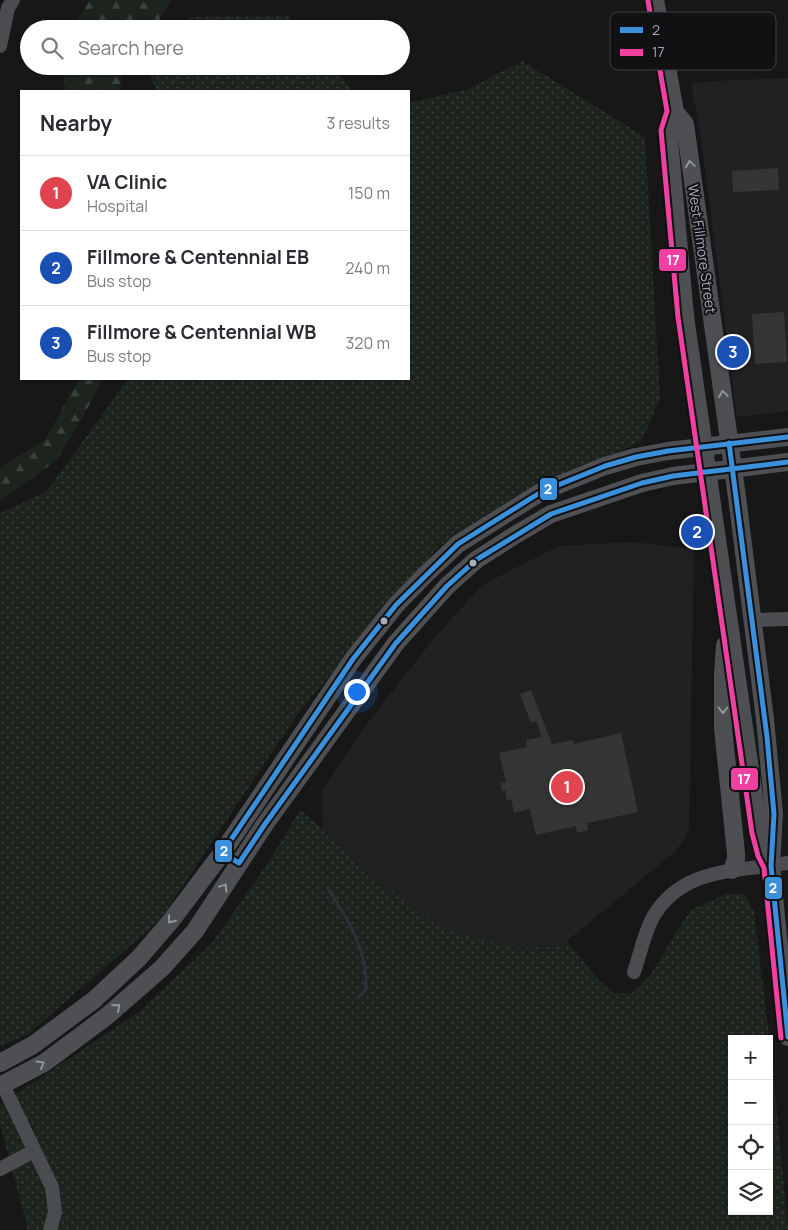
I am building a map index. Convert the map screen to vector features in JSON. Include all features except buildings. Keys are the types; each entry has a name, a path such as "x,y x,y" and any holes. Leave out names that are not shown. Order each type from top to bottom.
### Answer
{"main road":[{"name":"West Fillmore Street","path":"668,70 675,112 685,124 753,620 780,865 788,1037"},
{"name":"West Fillmore Street","path":"675,112 668,129 685,316 760,832 765,854 780,865"},
{"path":"0,1063 33,1046 94,1000 139,958 170,922 222,853 353,659 396,605 458,544 541,492 576,476 636,457 704,446 788,437"},
{"path":"2,1086 44,1063 107,1016 162,968 195,931 265,824 396,643 447,586 468,566 515,534 551,514 642,483 673,476 788,462"},
{"path":"727,609 723,675 723,718 736,846 736,860 732,870"},
{"path":"222,853 239,863"}],"street":[{"path":"0,46 8,8 13,0"},
{"path":"753,620 788,619"},
{"path":"634,972 653,917 666,900 679,890 708,875 732,870 780,865"},
{"path":"2,1086 52,1188 55,1212 50,1230"},
{"path":"0,1169 34,1151"}],"shaded area":[{"path":"788,78 788,411 737,417 700,132 691,84 713,81"},
{"path":"633,542 694,549 689,828 683,842 672,854 563,946 514,948 446,931 366,873 323,830 322,791 362,730 436,636 482,585 559,546"}],"green space":[{"path":"90,0 171,0 159,20 78,20"},
{"path":"288,16 291,20 187,20 190,17"},
{"path":"522,61 645,137 660,398 642,440 439,546 299,712 160,920 27,1035 0,1046 0,513 46,492 127,380 410,380 410,103 469,89"},
{"path":"64,75 123,75 120,90 65,90"},
{"path":"149,75 339,75 351,90 157,90"},
{"path":"78,380 102,380 93,399 56,461 0,501 0,468 45,440"},
{"path":"300,810 366,873 445,930 514,948 563,946 567,941 594,975 613,993 632,993 650,976 691,910 726,894 745,894 754,912 769,1035 728,1035 728,1215 773,1215 773,1068 788,1230 28,1230 0,1124 0,1105 140,1011 213,942 272,857"}],"waterway":[{"path":"328,889 343,912 355,936 364,962 366,989 358,998"}],"transit line":[{"name":"17","path":"648,1 650,12"},
{"name":"17","path":"660,70 667,111 661,130 678,317 752,833 758,856 764,868 781,1038"},
{"name":"2","path":"788,437 668,451 636,457 605,466 541,492 458,544 396,605 353,659 222,853 239,863 396,643 447,586 476,560 551,514 642,483 673,476 788,462"},
{"name":"2","path":"729,443 767,737 774,814 771,866 788,1037"}],"place":[{"name":"Fillmore & Centennial WB","path":"733,352"},
{"name":"Fillmore & Centennial EB","path":"697,532"},
{"name":"VA Clinic","path":"567,787"}]}
